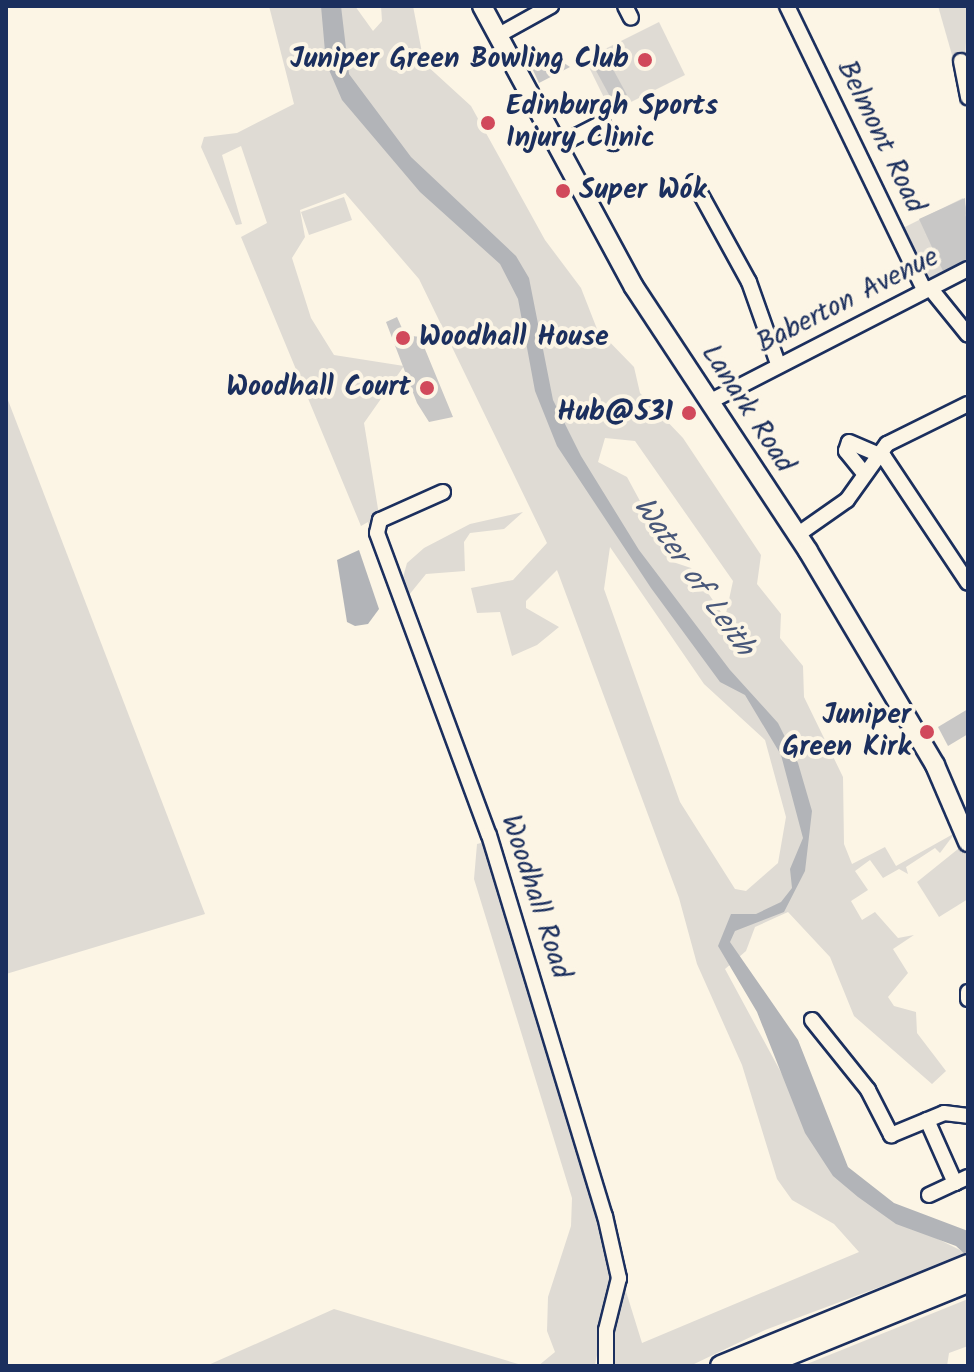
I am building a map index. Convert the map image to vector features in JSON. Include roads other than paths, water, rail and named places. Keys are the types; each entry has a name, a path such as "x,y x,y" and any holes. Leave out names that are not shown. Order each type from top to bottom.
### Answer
{"highway":[{"path":"761,1366 968,1265"},
{"path":"721,1366 897,1302 968,1282"}],"main road":[{"name":"Lanark Road","path":"482,6 634,287 797,535 935,765 968,842"}],"street":[{"path":"497,36 551,6"},
{"name":"Belmont Road","path":"789,7 927,289 968,335"},
{"path":"961,61 968,97"},
{"path":"557,146 602,123 613,143"},
{"path":"694,182 749,282 778,364"},
{"name":"Baberton Avenue","path":"709,402 968,269"},
{"path":"797,535 847,500 879,451 968,404"},
{"path":"863,472 847,443 879,451 968,583"},
{"name":"Woodhall Road","path":"443,492 380,520 377,533 489,835 605,1216 619,1278 606,1330 606,1366"},
{"path":"968,992 968,999"},
{"path":"812,1020 868,1090 891,1135 953,1112 968,1116"},
{"path":"927,1120 961,1180 929,1195"}],"place":[{"name":"Juniper Green Bowling Club","path":"645,60"},
{"name":"Edinburgh Sports Injury Clinic","path":"488,123"},
{"name":"Super Wok","path":"563,191"},
{"name":"Woodhall House","path":"403,338"},
{"name":"Woodhall Court","path":"427,388"},
{"name":"Hub@531","path":"689,413"},
{"name":"Juniper Green Kirk","path":"927,732"}],"water label":[{"name":"Water of Leith","path":"693,577"}]}
